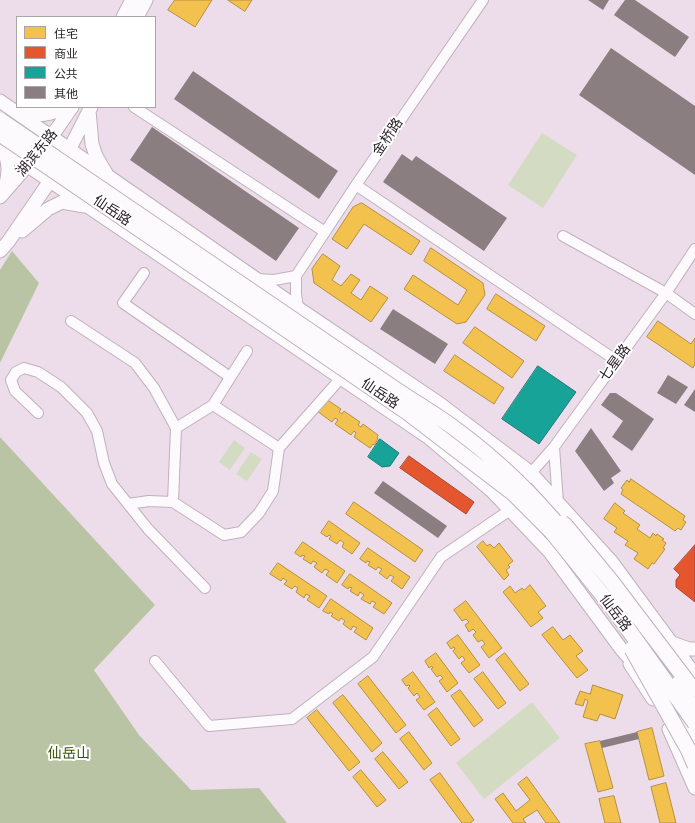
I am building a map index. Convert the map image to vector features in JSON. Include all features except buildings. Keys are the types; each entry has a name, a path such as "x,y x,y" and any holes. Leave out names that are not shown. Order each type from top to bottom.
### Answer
{"highway":[{"name":"仙岳路","path":"0,120 381,380 454,428 553,508 695,705"},
{"name":"仙岳路","path":"1,143 407,412 513,493 552,532 613,608 695,723"},
{"path":"462,454 526,516 567,562 602,605 630,644 688,749 695,765"},
{"path":"553,508 565,525 607,575 695,691"},
{"path":"643,634 695,697"}],"main road":[{"path":"124,16 132,0"},
{"path":"138,16 146,0"},
{"path":"3,103 31,115 48,115 63,108"},
{"path":"3,103 298,308 440,404 531,473 553,508 611,561 695,675"},
{"name":"湖滨东路","path":"2,195 51,137 71,108"},
{"path":"90,109 92,144 96,156 108,177"},
{"name":"湖滨东路","path":"4,247 50,181 69,150 90,109"},
{"path":"1,143 50,181 428,437 492,492 549,551 622,650 674,737 695,788"},
{"path":"1,143 8,160 8,175 2,195"},
{"path":"4,247 48,209 62,202 89,207"},
{"path":"672,643 689,649 695,649"},
{"path":"622,650 667,698 695,740"},
{"path":"674,737 678,714 695,691"}],"street":[{"name":"金桥路","path":"296,276 482,0"},
{"path":"136,108 325,232"},
{"path":"356,185 617,361"},
{"path":"563,236 666,293 695,314"},
{"name":"七星路","path":"510,510 531,473 554,447 617,361 666,293 695,249"},
{"path":"144,273 123,303 230,378"},
{"path":"256,278 274,280 296,276 298,308"},
{"path":"71,321 135,363 154,388 176,428 173,502"},
{"path":"176,428 213,405 247,351"},
{"path":"38,413 15,391 11,380 16,372 24,368 38,372 61,387 87,413 97,431 104,463 112,484 148,529 205,588"},
{"path":"128,504 150,501 173,502 224,534 241,532 259,513 272,491 279,448 341,378"},
{"path":"213,405 279,448"},
{"path":"553,508 554,447"},
{"path":"155,661 209,726 292,719 373,657 441,557 510,510"}],"green space":[{"path":"542,133 577,155 543,208 508,185"},
{"path":"12,251 39,283 0,363 0,270"},
{"name":"仙岳山","path":"0,437 155,605 94,670 139,735 191,790 259,788 287,823 0,823"},
{"path":"234,440 245,448 230,470 219,462"},
{"path":"251,452 262,459 247,481 236,474"},
{"path":"532,702 560,738 484,799 456,763"}]}
